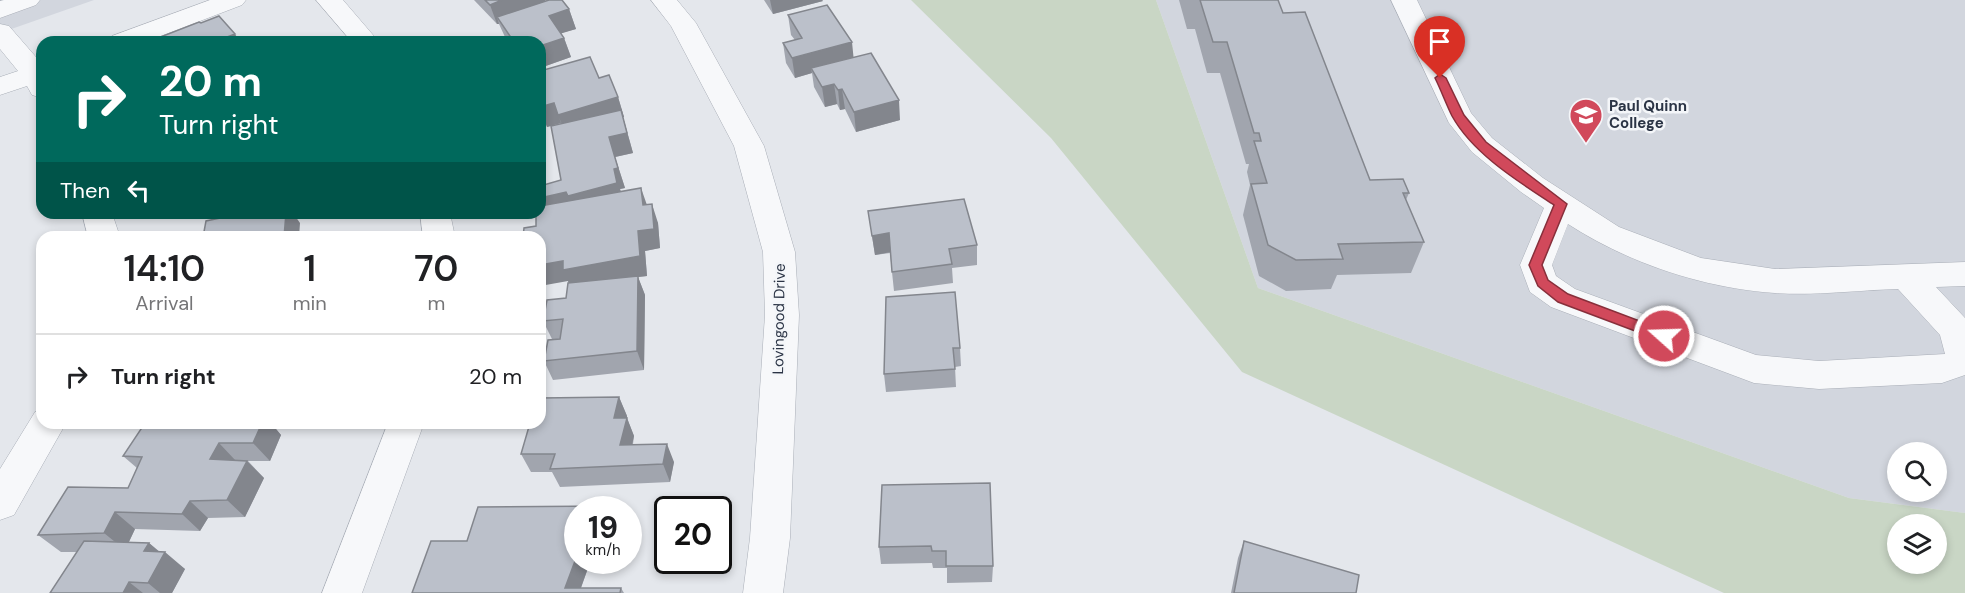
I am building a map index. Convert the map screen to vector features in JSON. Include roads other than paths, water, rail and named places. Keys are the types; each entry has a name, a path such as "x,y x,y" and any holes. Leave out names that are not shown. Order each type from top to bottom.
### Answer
{"street":[{"path":"0,10 27,0"},
{"path":"137,36 233,0"},
{"path":"330,0 361,36"},
{"name":"Lovingood Drive","path":"664,0 683,23 749,146 780,252 782,315 770,538 762,593"},
{"path":"1404,0 1458,117 1482,145 1532,185 1608,235 1696,269 1775,281 1965,274"},
{"path":"0,32 36,73"},
{"path":"0,86 36,79"},
{"path":"1561,204 1536,265 1542,283 1563,298 1754,369 1819,375 1942,369 1964,361 1956,330 1906,276"},
{"path":"0,503 44,429"},
{"path":"342,593 404,429"}],"place":[{"name":"Paul Quinn College","path":"1586,144"}]}
